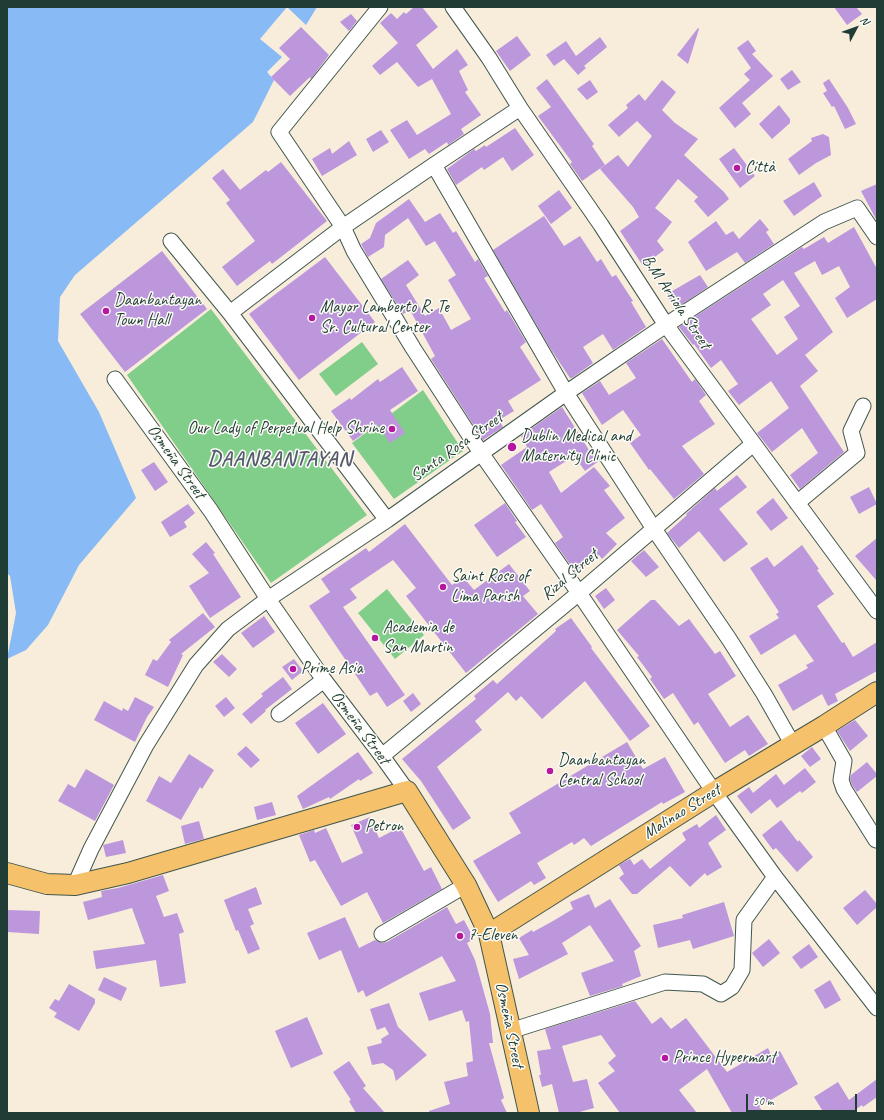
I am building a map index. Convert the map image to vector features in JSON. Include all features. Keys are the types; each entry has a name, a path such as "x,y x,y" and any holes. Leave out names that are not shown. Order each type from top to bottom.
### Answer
{"main road":[{"name":"Malinao Street","path":"489,934 714,792 824,726 877,692"},
{"path":"7,873 47,884 75,885 128,873 407,791"},
{"name":"Osmeña Street","path":"407,791 466,885 489,934 529,1113"}],"street":[{"path":"380,7 279,132 343,227 354,251 413,348 481,453 579,593 714,792 775,877 877,1008"},
{"name":"B.M Arriola Street","path":"453,7 489,58 520,108 601,225 666,324 877,611"},
{"path":"230,313 343,227 434,164 520,108"},
{"path":"434,164 566,393 756,682 792,745"},
{"name":"Santa Rosa Street","path":"75,885 91,849 146,745 196,665 228,629 268,599 387,520 666,324 824,222 857,208 877,237"},
{"path":"171,241 230,313 387,520"},
{"name":"Osmeña Street","path":"115,380 211,511 268,599 324,680 407,791"},
{"path":"797,503 857,453 851,431 863,406"},
{"name":"Rizal Street","path":"382,756 579,593 753,444"},
{"path":"279,714 324,680"},
{"path":"824,726 844,761 841,780 844,789 876,840"},
{"path":"510,1031 665,982 703,984 721,994 732,987 742,970 744,920 775,877"},
{"path":"382,934 466,885"}],"green space":[{"path":"211,309 367,515 271,583 127,375"},
{"path":"362,342 378,364 336,396 319,374"},
{"path":"423,390 463,451 394,499 352,443"},
{"path":"387,589 424,635 395,659 358,613"}],"water":[{"path":"7,7 287,7 260,39 282,57 267,72 274,80 253,122 75,275 60,297 58,341 99,412 136,498 79,565 48,625 26,650 7,659 16,613 10,576 7,573"},
{"path":"287,7 317,7 306,25"}],"building":[{"path":"414,7 422,7 438,27 416,45 433,69 457,49 468,65 459,71 468,90 465,92 481,115 461,129 464,134 448,145 447,142 429,154 425,149 409,159 390,130 407,120 417,135 451,114 432,79 418,87 397,62 380,75 372,66 398,43 380,23 391,13 397,19 404,12 406,14"},
{"path":"834,7 856,7 862,14 847,25"},
{"path":"351,14 357,21 349,31 340,22"},
{"path":"301,27 329,55 311,79 310,77 290,96 271,77 290,59 279,48"},
{"path":"698,28 699,29 688,64 677,55"},
{"path":"517,36 531,55 510,71 496,51"},
{"path":"600,37 607,47 584,66 586,68 578,75 564,59 554,66 546,55 566,41 576,56"},
{"path":"748,40 756,51 752,54 773,76 742,103 751,114 735,128 719,108 750,80 744,74 751,68 737,48"},
{"path":"792,70 801,82 788,90 780,79"},
{"path":"547,79 594,144 592,146 605,165 582,181 570,164 572,162 538,116 551,107 536,88"},
{"path":"829,79 848,108 856,124 845,129 834,106 832,107 823,93 827,91 823,83"},
{"path":"590,80 598,92 587,100 577,89"},
{"path":"662,80 676,92 662,110 675,123 698,139 684,155 724,192 729,199 708,217 694,201 698,197 678,179 655,208 672,222 657,241 664,250 643,266 620,231 639,217 633,207 600,169 618,155 628,167 652,136 637,121 619,137 608,125 628,108 626,105 639,94 645,101"},
{"path":"779,105 790,119 790,123 772,139 759,124"},
{"path":"515,128 534,155 512,171 503,157 484,170 482,167 456,185 447,169 474,149 476,151 485,145 486,147"},
{"path":"381,130 389,142 373,152 366,139"},
{"path":"823,134 829,137 831,155 799,175 788,159 812,141 811,138"},
{"path":"349,141 357,155 322,176 312,159 330,148 332,154"},
{"name":"Città","path":"734,148 755,176 740,188 719,159"},
{"path":"281,162 327,221 272,264 270,261 237,286 222,267 255,241 226,203 230,200 212,178 223,169 240,190 266,170 268,172"},
{"path":"814,182 822,196 794,216 783,201"},
{"path":"877,184 877,221 861,191"},
{"path":"559,190 572,208 551,224 538,206"},
{"path":"409,199 425,222 440,213 453,233 456,231 475,262 478,259 488,276 484,278 505,312 507,310 526,342 520,347 541,380 508,401 514,411 499,420 503,427 483,440 431,359 435,356 410,310 403,314 381,279 408,260 419,275 406,285 425,316 439,308 451,330 471,319 448,280 456,275 435,241 426,246 408,218 385,235 384,247 368,257 361,244 370,238 376,223"},
{"path":"544,216 564,246 580,236 597,262 601,259 612,277 616,275 633,301 631,302 646,327 613,350 603,334 583,347 593,363 572,378 570,378 550,348 493,250"},
{"path":"760,219 769,230 766,232 774,244 745,263 737,252 706,271 688,242 716,221 726,235 733,231 739,239"},
{"path":"854,227 877,269 877,299 847,318 835,298 850,287 839,266 822,275 815,261 794,273 833,332 805,355 818,371 800,386 844,452 800,489 790,475 818,453 802,428 772,452 757,433 789,408 771,381 739,405 728,391 738,384 721,360 711,368 694,344 693,345 679,327 802,247 804,249 824,237 828,243","holes":["783,280 800,306 784,317 798,339 777,355 751,319 771,305 763,294"]},
{"name":"Daanbantayan Town Hall","path":"162,251 207,309 125,372 80,314"},
{"name":"Mayor Lamberto R. Te Sr. Cultural Center","path":"325,257 375,322 299,380 249,314"},
{"path":"700,275 708,287 675,309 667,294"},
{"path":"662,339 692,382 695,379 706,395 699,401 715,424 682,446 704,474 674,499 650,469 649,470 630,443 641,435 623,410 602,425 582,393 600,381 609,395 636,378 626,363"},
{"path":"402,367 418,391 390,410 405,433 390,443 377,424 353,441 331,411 350,398 351,400 378,379 380,382"},
{"path":"562,407 589,450 591,448 599,461 585,471 574,456 549,472 561,493 594,467 610,486 604,490 625,518 606,533 617,544 602,559 599,555 576,573 555,543 563,537 541,504 532,510 501,465 527,447 521,436"},
{"path":"154,462 168,482 155,491 141,470"},
{"path":"737,475 747,487 719,509 748,544 724,562 699,531 679,548 667,533 715,488 717,491"},
{"path":"869,487 877,504 859,514 850,497"},
{"path":"773,498 788,518 771,531 756,512"},
{"path":"505,503 517,521 515,522 526,537 497,557 474,525"},
{"path":"188,504 195,513 184,522 187,527 170,537 161,522"},
{"path":"405,524 452,585 463,577 474,590 509,564 530,591 523,596 538,614 466,673 406,596 416,588 393,560 350,589 357,598 343,607 405,695 387,707 377,692 370,696 309,606 330,592 321,579 366,548 369,552"},
{"path":"877,538 877,581 855,556"},
{"path":"206,542 215,553 213,554 241,597 210,618 189,586 209,573 192,554"},
{"path":"802,545 834,594 817,606 842,643 844,642 853,657 877,642 877,671 835,694 838,701 828,706 822,694 793,711 778,685 808,668 806,665 814,661 795,634 761,655 749,636 779,618 776,614 779,612 750,568 767,557 774,567"},
{"path":"644,550 659,567 646,577 631,561"},
{"path":"606,588 615,600 604,609 595,596"},
{"path":"651,600 655,600 679,626 689,619 715,654 720,651 736,676 708,694 730,727 748,715 768,744 749,756 745,750 725,763 698,722 694,725 673,693 664,699 650,679 652,677 637,657 639,656 617,630"},
{"path":"203,613 215,627 181,654 183,655 168,687 145,675 153,659 157,661 171,642 169,640"},
{"path":"264,616 275,632 253,648 241,633"},
{"path":"571,618 592,647 591,648 650,726 630,741 585,681 542,719 521,696 516,701 508,692 475,721 482,730 437,767 471,818 453,830 421,781 402,759 476,699 474,696 493,680 497,684 556,631 555,629"},
{"path":"222,654 237,669 229,677 213,662"},
{"name":"Prime Asia","path":"294,659 303,671 292,680 282,667"},
{"path":"283,677 292,689 265,710 266,711 251,724 242,714 263,696 261,694"},
{"path":"413,693 421,704 411,712 403,701"},
{"path":"135,697 154,707 147,717 135,742 94,720 104,701 122,711 123,708 128,711"},
{"path":"226,697 235,708 224,717 215,706"},
{"path":"323,703 346,734 318,754 295,723"},
{"path":"855,720 868,736 850,751 837,731"},
{"path":"627,742 643,769 665,757 685,792 663,804 662,802 591,846 584,838 574,845 572,842 537,863 546,878 534,885 531,881 498,902 473,861 521,833 509,813"},
{"path":"246,746 260,760 251,768 237,754"},
{"path":"812,747 821,759 810,767 801,756"},
{"path":"358,752 373,773 360,781 359,779 330,799 329,797 303,809 297,796"},
{"path":"189,754 214,770 202,789 200,787 181,820 146,801 159,776 171,783"},
{"path":"867,762 877,776 857,792 852,785 850,779 851,775"},
{"path":"805,768 816,782 802,793 800,791 777,808 770,799 751,814 737,796 749,787 753,793 776,774 784,785"},
{"path":"86,769 114,785 95,821 58,801 68,784 75,788"},
{"path":"272,802 276,815 257,820 254,807"},
{"path":"716,815 726,830 708,843 722,867 707,876 705,873 690,887 670,866 637,894 632,894 619,878 624,874 619,865 630,859 634,865 642,859 650,869 686,840 682,833 697,824 699,828"},
{"path":"370,817 379,838 400,827 424,871 431,867 442,889 383,923 367,892 341,906 315,860 310,862 299,835 314,830 315,833 326,828 342,863 363,853 351,825"},
{"path":"781,820 798,842 799,840 813,857 797,872 776,848 773,850 762,835"},
{"path":"199,821 204,839 185,844 181,826"},
{"path":"123,840 126,853 106,857 103,845"},
{"path":"163,875 169,891 156,896 164,917 177,913 184,932 179,934 186,983 160,987 156,960 96,969 93,951 145,944 132,908 88,920 83,902 102,897 101,891 118,888"},
{"path":"256,887 262,904 248,909 254,924 250,926 260,949 248,954 238,930 236,931 224,900"},
{"path":"865,890 877,904 877,907 857,925 843,908"},
{"path":"589,894 595,908 610,899 641,946 634,951 641,976 622,984 623,986 590,996 581,973 614,961 590,925 562,943 568,954 519,979 513,959 529,955 519,938 532,930 533,932 573,909 570,902"},
{"path":"724,902 734,936 693,949 690,940 658,948 653,925 683,918 682,915"},
{"path":"447,907 456,924 464,920 474,939 467,943 475,960 490,1014 493,1043 489,1043 504,1098 501,1100 507,1113 429,1113 429,1111 450,1104 444,1082 468,1076 466,1063 473,1061 469,1021 466,1022 462,1010 429,1021 419,993 456,981 442,956 366,997 363,990 358,993 341,950 319,960 307,933 345,917 359,948 375,940 382,943 387,942"},
{"path":"7,910 40,911 39,934 7,932"},
{"path":"769,939 780,953 763,967 752,953"},
{"path":"809,944 818,957 801,969 792,957"},
{"path":"104,977 127,988 121,1001 98,990"},
{"path":"830,980 841,1000 825,1009 814,990"},
{"path":"69,984 95,999 95,1003 79,1031 54,1017 57,1013 49,1008 55,999 59,1001"},
{"name":"Prince Hypermart","path":"635,1001 652,1024 661,1017 671,1029 686,1018 727,1072 768,1048 771,1055 780,1051 798,1084 759,1107 765,1113 732,1113 707,1069 679,1090 697,1113 620,1113 598,1083 615,1071 608,1063 616,1056 601,1035 562,1046 573,1082 587,1079 594,1108 576,1113 559,1113 552,1084 542,1087 539,1075 541,1075 537,1051 551,1049 545,1029"},
{"path":"389,1003 398,1027 427,1055 396,1081 393,1070 383,1063 372,1065 367,1047 382,1043 381,1039 389,1034 385,1027 377,1030 370,1009"},
{"path":"307,1017 323,1054 291,1068 275,1031"},
{"path":"349,1061 366,1086 363,1088 385,1113 356,1113 349,1101 351,1100 333,1072"},
{"path":"877,1079 877,1097 863,1107 862,1105 855,1110 857,1113 824,1113 814,1097 838,1082 849,1100"}],"place":[{"name":"Città","path":"737,168"},
{"name":"Daanbantayan Town Hall","path":"106,311"},
{"name":"Mayor Lamberto R. Te Sr. Cultural Center","path":"312,318"},
{"name":"Our Lady of Perpetual Help Shrine","path":"392,429"},
{"name":"Dublin Medical and Maternity Clinic","path":"512,447"},
{"name":"Saint Rose of Lima Parish","path":"443,587"},
{"name":"Academia de San Martin","path":"375,638"},
{"name":"Prime Asia","path":"293,669"},
{"name":"Daanbantayan Central School","path":"550,771"},
{"name":"Petron","path":"357,827"},
{"name":"7-Eleven","path":"460,936"},
{"name":"Prince Hypermart","path":"665,1058"}],"district":[{"name":"DAANBANTAYAN","path":"280,459"}]}
